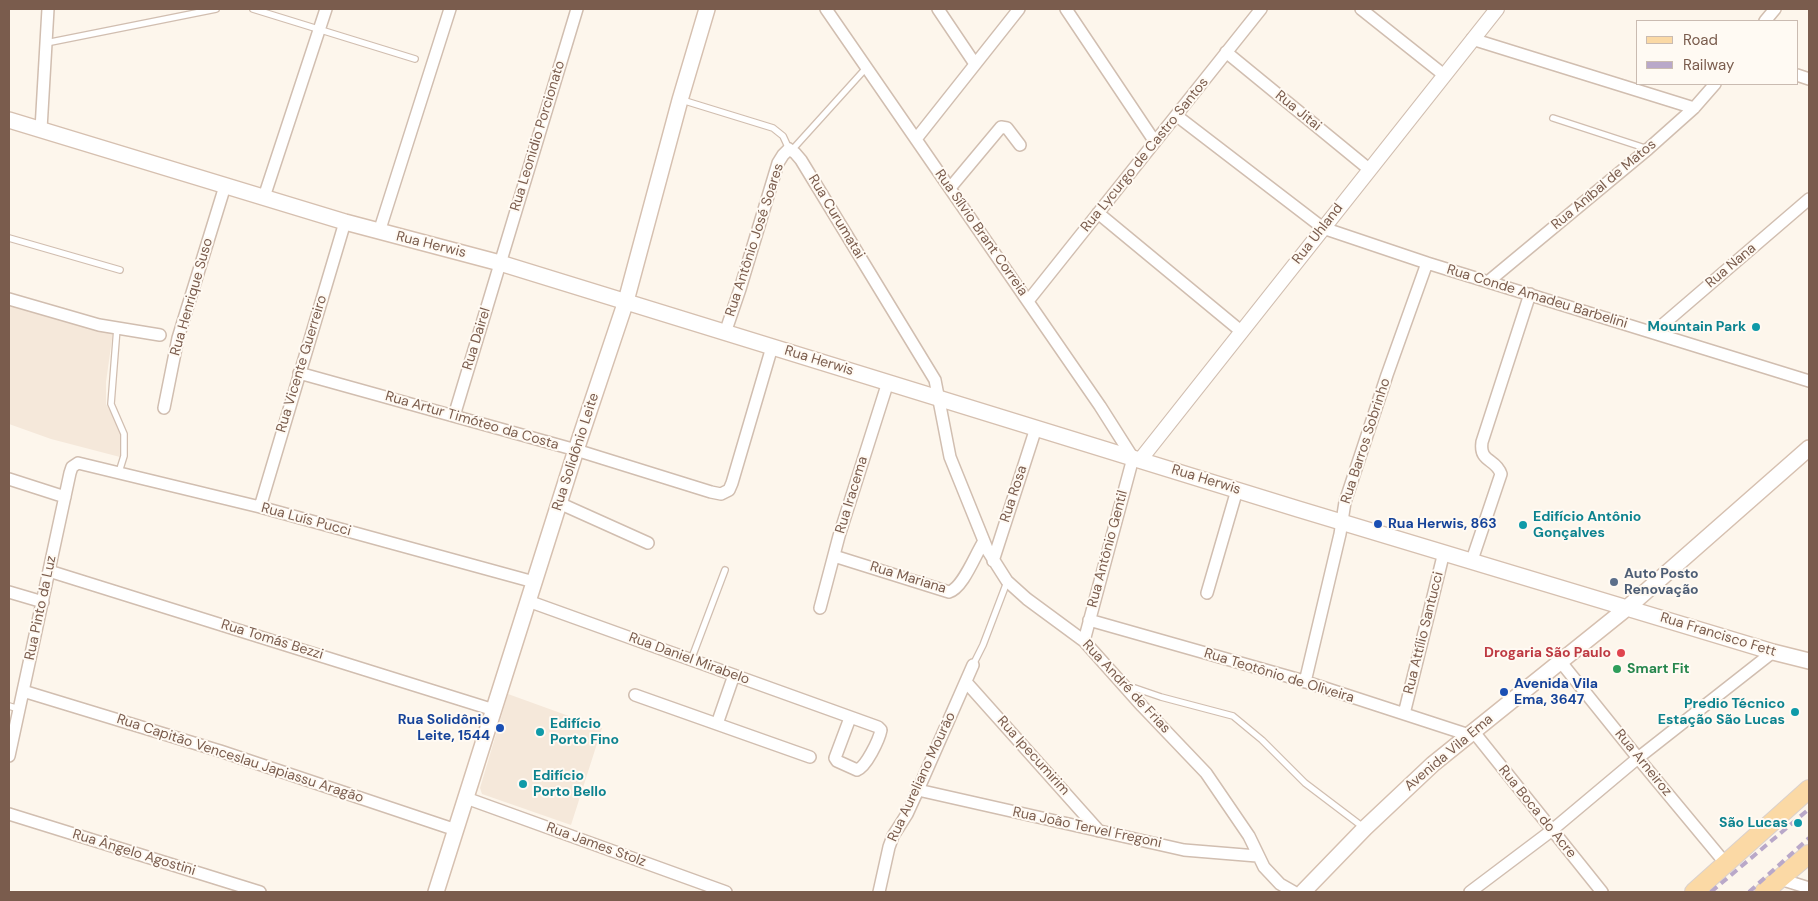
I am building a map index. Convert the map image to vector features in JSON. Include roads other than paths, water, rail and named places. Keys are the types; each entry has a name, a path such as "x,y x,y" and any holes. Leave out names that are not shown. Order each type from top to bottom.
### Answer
{"main road":[{"name":"Rua Solidônio Leite","path":"436,892 576,450 626,301 680,100 707,9"},
{"name":"Rua Herwis","path":"9,120 379,232 500,263 626,301 1236,490 1627,608"},
{"name":"Avenida Vila Ema","path":"1302,892 1365,828 1433,764 1627,608 1809,448"},
{"name":"Rua Francisco Fett","path":"1627,608 1809,661"},
{"path":"1694,892 1809,790"},
{"path":"1764,892 1809,854"}],"street":[{"path":"41,129 48,9"},
{"path":"264,196 326,9"},
{"path":"379,232 450,9"},
{"name":"Rua Leonidio Porcionato","path":"500,263 577,9"},
{"name":"Rua Sílvio Brant Correia","path":"826,9 1137,459"},
{"path":"938,9 975,64"},
{"path":"916,139 1019,9"},
{"path":"1066,9 1155,142"},
{"path":"1361,9 1444,75"},
{"name":"Rua Uhland","path":"1137,459 1242,332 1497,9"},
{"path":"1766,20 1775,9"},
{"name":"Rua Lycurgo de Castro Santos","path":"1028,301 1177,116 1258,10"},
{"path":"1472,39 1694,108"},
{"name":"Rua Jitai","path":"1226,52 1370,170"},
{"name":"Rua Aníbal de Matos","path":"1489,281 1648,149 1694,108 1713,85"},
{"name":"Rua Conde Amadeu Barbelini","path":"1177,116 1323,228 1809,381"},
{"path":"950,188 1002,127 1007,128 1020,145"},
{"name":"Rua Antônio José Soares","path":"725,333 778,163 783,155 790,150"},
{"name":"Rua Curumatai","path":"790,150 801,160 917,349 935,380 937,398"},
{"name":"Rua Henrique Suso","path":"164,408 178,338 225,186"},
{"name":"Rua Nana","path":"1652,333 1809,199"},
{"path":"1098,213 1242,332"},
{"name":"Rua Vicente Guerreiro","path":"260,507 345,222"},
{"name":"Rua Barros Sobrinho","path":"1306,682 1345,502 1427,262"},
{"name":"Rua Dairel","path":"454,416 500,263"},
{"path":"1472,560 1501,474 1498,467 1483,455 1481,450 1482,442 1530,294"},
{"path":"9,299 117,328 160,335"},
{"name":"Rua Artur Timóteo da Costa","path":"300,373 576,450 721,494 729,490 772,347"},
{"name":"Rua Iracema","path":"820,608 839,536 888,382"},
{"name":"Rua André de Frias","path":"937,398 950,457 984,541 1007,581 1084,641 1142,706 1206,773 1249,836 1257,856 1264,867 1280,884 1294,892"},
{"name":"Rua Rosa","path":"994,561 1036,428"},
{"name":"Rua Antônio Gentil","path":"1084,641 1137,459"},
{"name":"Rua Luís Pucci","path":"78,462 260,507 534,582"},
{"name":"Rua Pinto da Luz","path":"9,756 14,707 23,691 70,473 72,467 78,462"},
{"path":"9,478 66,497"},
{"path":"1206,593 1236,490"},
{"path":"559,504 648,544"},
{"name":"Rua Mariana","path":"834,556 949,592 961,584 973,558 984,541"},
{"name":"Rua Attílio Santucci","path":"1404,714 1444,552"},
{"name":"Rua Tomás Bezzi","path":"50,571 494,710"},
{"path":"9,592 43,602"},
{"name":"Rua Daniel Mirabelo","path":"528,601 734,675 850,718 881,730 864,765 857,770 837,761 835,758 850,718"},
{"name":"Rua Teotônio de Oliveira","path":"1089,620 1306,682 1404,714 1471,733"},
{"path":"1470,892 1551,831 1638,758 1773,652"},
{"name":"Rua Arneiroz","path":"1560,661 1726,864"},
{"name":"Rua Aureliano Mourão","path":"878,892 893,836 907,814 973,665"},
{"path":"717,724 734,675"},
{"name":"Rua Ipecumirim","path":"966,682 1099,831"},
{"name":"Rua Capitão Venceslau Japiassu Aragão","path":"23,691 220,751 456,830"},
{"path":"635,695 810,757"},
{"name":"Rua Boca do Acre","path":"1471,733 1602,892"},
{"name":"Rua João Tervel Fregoni","path":"918,790 1198,852 1257,856"},
{"name":"Rua James Stolz","path":"466,798 726,892"},
{"name":"Rua Ângelo Agostini","path":"9,814 260,892"},
{"path":"1780,879 1809,888"}],"lane":[{"path":"46,43 216,9"},
{"path":"253,9 320,28 415,59"},
{"name":"Rua Antônio José Soares","path":"790,150 867,67"},
{"name":"Rua Curumatai","path":"680,100 773,128 783,136 790,150"},
{"path":"1553,118 1648,149"},
{"path":"9,238 120,270"},
{"path":"117,328 111,404 124,434 124,456 119,472"},
{"path":"691,660 725,570"},
{"path":"973,665 983,645 1007,581"},
{"path":"1124,685 1233,716 1262,740 1305,783 1365,828"}],"railway":[{"path":"1711,892 1809,809"},
{"path":"1749,892 1809,838"}],"place":[{"name":"Mountain Park","path":"1756,327"},
{"name":"Rua Herwis, 863","path":"1378,524"},
{"name":"Edifício Antônio Gonçalves","path":"1523,525"},
{"name":"Auto Posto Renovação","path":"1614,582"},
{"name":"Drogaria São Paulo","path":"1621,653"},
{"name":"Smart Fit","path":"1617,669"},
{"name":"Avenida Vila Ema, 3647","path":"1504,692"},
{"name":"Predio Técnico Estação São Lucas","path":"1795,712"},
{"name":"Rua Solidônio Leite, 1544","path":"500,728"},
{"name":"Edifício Porto Fino","path":"540,732"},
{"name":"Edifício Porto Bello","path":"523,784"},
{"name":"São Lucas","path":"1798,823"}]}
